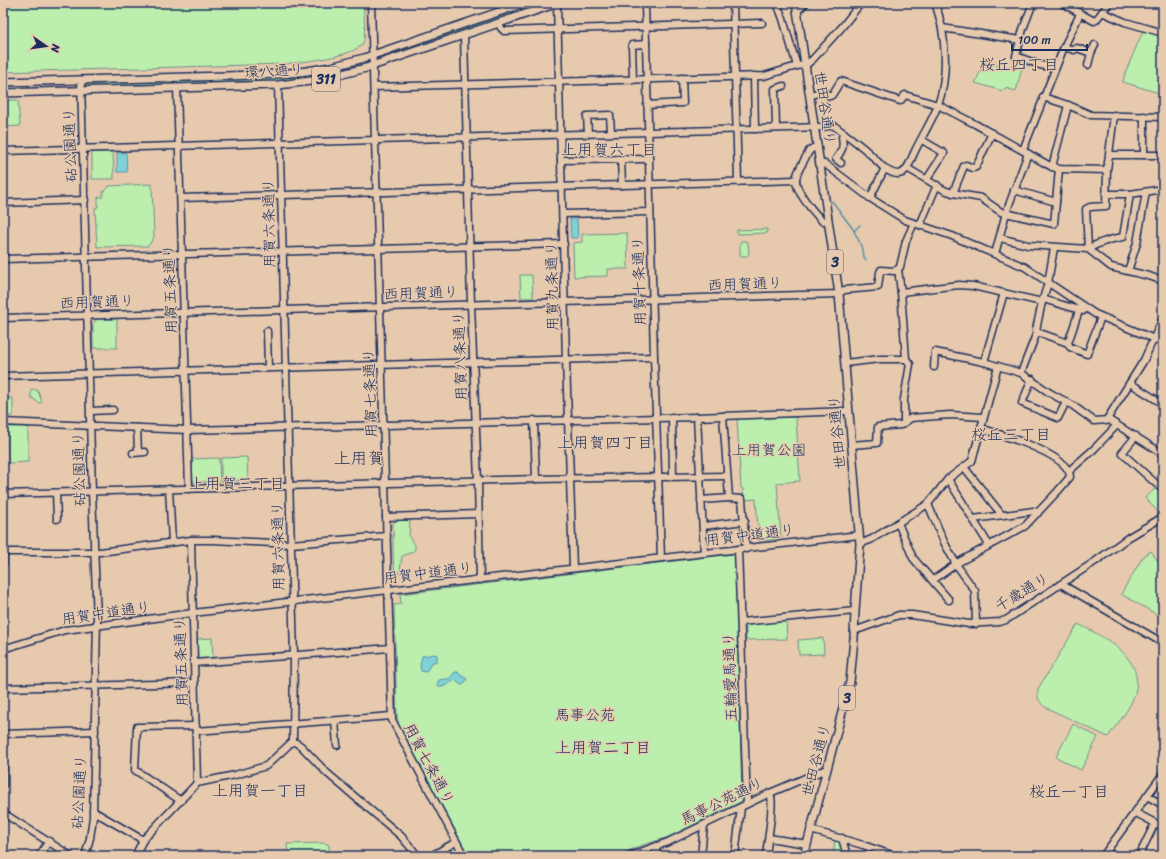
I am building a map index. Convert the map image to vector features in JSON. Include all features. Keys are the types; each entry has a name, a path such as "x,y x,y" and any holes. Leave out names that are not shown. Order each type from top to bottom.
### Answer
{"main road":[{"name":"環八通り","path":"3,82 290,73 331,67 373,55 525,3"},
{"name":"環八通り","path":"3,93 278,85 319,80 373,66 558,3"},
{"name":"世田谷通り","path":"796,3 839,294 860,544 850,682 804,856"}],"street":[{"name":"用賀七条通り","path":"371,3 392,716 394,724 464,856"},
{"name":"用賀九条通り","path":"558,3 561,160 566,302 566,360 573,568"},
{"name":"用賀十条通り","path":"645,3 654,357 661,558"},
{"path":"733,3 738,182"},
{"path":"777,3 785,24 797,66"},
{"path":"797,11 806,3"},
{"path":"374,87 764,76 806,64 813,59 861,3"},
{"path":"3,151 611,132 736,130 833,125 870,154 885,168 897,174 903,173 907,168 915,150 922,140 938,105 943,88 945,54 942,28 935,3"},
{"path":"1033,3 1016,56 1040,65 1055,68"},
{"path":"1062,3 1094,21 1109,3"},
{"path":"1102,12 1125,22 1163,33"},
{"path":"1022,150 1055,68 1080,14"},
{"path":"499,23 500,28 504,31 762,23"},
{"path":"942,28 1020,40"},
{"name":"用賀八条通り","path":"464,35 469,189 469,247 478,481 480,580"},
{"path":"633,80 632,45 646,44"},
{"path":"1088,65 1095,45"},
{"path":"1064,47 1074,50 1077,48 1091,53"},
{"path":"754,76 755,129"},
{"path":"647,105 683,103 682,78"},
{"name":"砧公園通り","path":"81,80 97,626 93,811 91,831 85,856"},
{"path":"810,96 821,91 824,91 830,96 842,81 900,100 905,95 938,105 992,133 1052,167 1059,169 1107,170"},
{"name":"用賀六条通り","path":"278,85 294,656 293,741"},
{"path":"776,128 776,90 783,86"},
{"name":"用賀五条通り","path":"177,88 189,489"},
{"path":"1044,97 1091,115 1163,117"},
{"path":"1052,167 1068,105"},
{"path":"588,133 587,116 610,115 611,132"},
{"path":"1114,115 1107,170 1106,206 1090,207 1086,209 1088,249 1111,267 1128,270 1163,281"},
{"path":"1144,116 1144,155"},
{"path":"841,163 836,159 844,146 842,137 844,133"},
{"path":"952,193 964,166 966,165 973,168 976,167 992,133"},
{"path":"922,140 944,152 926,179"},
{"path":"818,147 809,151 796,180 797,186 803,198 822,221 828,220"},
{"path":"995,254 1014,190 1027,156 1030,154"},
{"path":"1110,155 1163,155"},
{"path":"561,160 649,158"},
{"path":"622,159 622,185"},
{"path":"820,164 825,164 870,198 905,220 952,236 1025,267 1048,282 1080,308"},
{"path":"870,198 885,168"},
{"path":"907,168 952,193 981,198 1001,212 1054,224 1059,169"},
{"path":"181,198 796,180"},
{"path":"904,422 904,400 910,364 906,359 898,269 900,267 906,241 917,224 937,185"},
{"path":"1014,190 1056,202"},
{"path":"1106,194 1130,194 1163,190"},
{"path":"1128,270 1137,243 1146,192"},
{"path":"1000,238 1028,245 1054,248 1088,249 1107,240 1123,236 1130,194"},
{"path":"3,203 85,200"},
{"path":"563,214 650,212"},
{"path":"3,260 564,244"},
{"path":"1022,373 1037,332 1036,330 1042,301 1048,282 1054,248"},
{"name":"西用賀通り","path":"3,318 839,294 844,290 878,287 881,270 894,271 898,269"},
{"path":"901,292 959,285 1004,293 1080,308 1154,339 1163,341"},
{"path":"984,362 1004,293"},
{"path":"1068,343 1080,308"},
{"path":"1037,332 1068,343 1070,347 1087,354 1102,317"},
{"path":"1106,421 1144,360 1163,320"},
{"path":"267,331 268,368"},
{"path":"934,367 935,352 984,362 1022,373 1050,394 1072,405 1094,421 1110,420 1163,454"},
{"path":"3,376 654,357"},
{"path":"845,363 886,359 906,359"},
{"path":"860,544 928,504 948,479 972,461 998,366"},
{"path":"1032,379 1022,403 1058,418 1066,402"},
{"path":"1130,383 1163,404"},
{"path":"91,411 113,410"},
{"path":"3,422 188,430 569,419 697,417 848,411"},
{"path":"851,445 877,444 878,427 901,425 911,418 950,415 983,417"},
{"path":"723,416 729,498"},
{"path":"672,417 673,476"},
{"path":"697,417 704,553"},
{"path":"534,420 536,479"},
{"path":"1069,472 1117,425"},
{"path":"137,428 136,453 145,452"},
{"path":"932,580 956,564 1025,526 1070,477 1069,472 1061,463 1044,451 980,428"},
{"path":"1136,436 1122,453 1163,490"},
{"path":"964,467 1002,515"},
{"path":"3,494 571,478 727,476"},
{"path":"948,479 989,545"},
{"path":"169,489 172,542"},
{"path":"56,493 57,519"},
{"path":"701,500 729,498 742,499 745,521 746,548"},
{"path":"928,504 944,542 956,564 975,591 976,624"},
{"path":"973,519 1034,511 1038,513"},
{"path":"386,517 478,514"},
{"name":"千歳通り","path":"854,631 893,616 906,615 976,624 1006,620 1101,558 1129,537 1163,517"},
{"path":"703,526 745,521"},
{"path":"898,523 913,558 949,600"},
{"path":"3,535 3,564"},
{"name":"用賀中道通り","path":"3,649 65,630 193,613 859,535"},
{"path":"3,552 95,552 191,540 291,544 387,536"},
{"name":"用賀五条通り","path":"191,540 197,784"},
{"name":"五輪愛馬通り","path":"738,549 747,804"},
{"path":"1061,584 1163,643"},
{"path":"741,622 855,611"},
{"path":"194,663 390,648"},
{"path":"3,688 194,683"},
{"path":"181,801 135,770 137,727 196,729 392,716"},
{"path":"335,720 337,745"},
{"path":"3,734 95,731"},
{"path":"135,856 143,840 197,784 266,766 293,741 301,746 327,774 401,836 418,856"},
{"path":"3,761 3,785"},
{"name":"馬事公苑通り","path":"629,856 657,846 770,793 827,770"},
{"path":"1113,856 1104,854 1136,813 1163,774"},
{"path":"766,856 772,801 770,793"},
{"path":"1147,796 1163,805"},
{"path":"735,856 741,807"},
{"path":"93,811 143,840"},
{"path":"3,813 71,856"},
{"path":"1136,813 1163,827"},
{"path":"1138,856 1155,823"},
{"path":"701,856 704,825"},
{"path":"811,830 842,838 895,856"},
{"path":"769,838 806,844"},
{"path":"842,838 847,856"},
{"path":"39,856 49,841"},
{"path":"431,856 456,842"},
{"path":"655,856 657,846"}],"green space":[{"path":"3,3 363,3 364,40 358,48 350,52 327,58 284,64 3,72"},
{"path":"537,3 547,3 426,44 389,54 388,53"},
{"path":"1144,29 1163,34 1162,94 1123,82 1125,73"},
{"path":"1017,58 1024,60 1016,91 1005,88 1003,91 975,83 985,62 1011,69 1013,62"},
{"path":"361,66 332,73 283,81 93,87 93,84 276,78 341,70"},
{"path":"3,100 18,100 20,126 3,127"},
{"path":"92,152 113,152 114,179 92,179"},
{"path":"152,184 154,237 148,246 97,247 95,208 98,207 98,197 103,197 103,192 109,186"},
{"path":"767,229 767,233 737,234 737,230"},
{"path":"627,233 628,269 608,269 608,276 574,277 573,243 582,242 582,234"},
{"path":"741,241 746,241 748,243 749,254 747,256 740,255"},
{"path":"520,275 532,275 533,298 521,298"},
{"path":"97,319 117,319 117,348 93,348 93,324"},
{"path":"33,389 38,391 42,402 39,403 31,397 31,390"},
{"path":"13,398 13,416 3,416 3,399"},
{"name":"上用賀公園","path":"796,417 800,481 777,483 781,539 759,541 756,499 744,500 743,489 741,488 737,419"},
{"path":"7,427 28,427 28,462 8,463"},
{"path":"247,457 248,480 221,481 221,458"},
{"path":"219,458 220,482 193,482 192,459"},
{"path":"1157,487 1163,492 1163,513 1161,515 1145,498"},
{"path":"399,519 410,521 409,537 415,545 415,549 412,552 402,556 400,570 396,576 393,556 393,523"},
{"path":"1151,551 1157,560 1163,562 1163,618 1121,594 1143,557"},
{"name":"馬事公苑","path":"733,554 736,556 742,801 668,837 637,847 617,856 469,856 399,725 397,716 394,605 401,604 400,594"},
{"path":"786,620 787,639 746,640 746,624"},
{"path":"1078,624 1113,644 1131,663 1136,674 1136,687 1130,706 1108,737 1045,707 1038,698 1039,687"},
{"path":"212,638 213,659 198,660 197,639"},
{"path":"823,638 824,654 799,655 798,640"},
{"path":"1073,724 1098,737 1081,770 1056,757"},
{"path":"835,840 840,841 843,856 833,856"},
{"path":"325,843 329,845 329,856 288,856 287,844"},
{"path":"456,845 461,856 435,856"}],"water":[{"path":"117,153 126,153 127,172 117,172"},
{"path":"570,219 577,219 578,238 571,238"},
{"path":"437,655 437,661 431,663 426,672 421,671 420,665 422,656"},
{"path":"455,672 458,672 467,679 464,684 461,685 455,680 445,686 440,687 437,684 439,680 449,679"}],"waterway":[{"path":"832,201 853,229 866,260"},
{"path":"854,231 860,225"}],"district":[{"name":"桜丘四丁目","path":"1019,64"},
{"name":"上用賀六丁目","path":"609,149"},
{"name":"桜丘三丁目","path":"1011,434"},
{"name":"上用賀四丁目","path":"605,442"},
{"name":"上用賀","path":"359,458"},
{"name":"上用賀三丁目","path":"237,483"},
{"name":"上用賀二丁目","path":"603,747"},
{"name":"上用賀一丁目","path":"260,790"},
{"name":"桜丘一丁目","path":"1069,791"}]}
